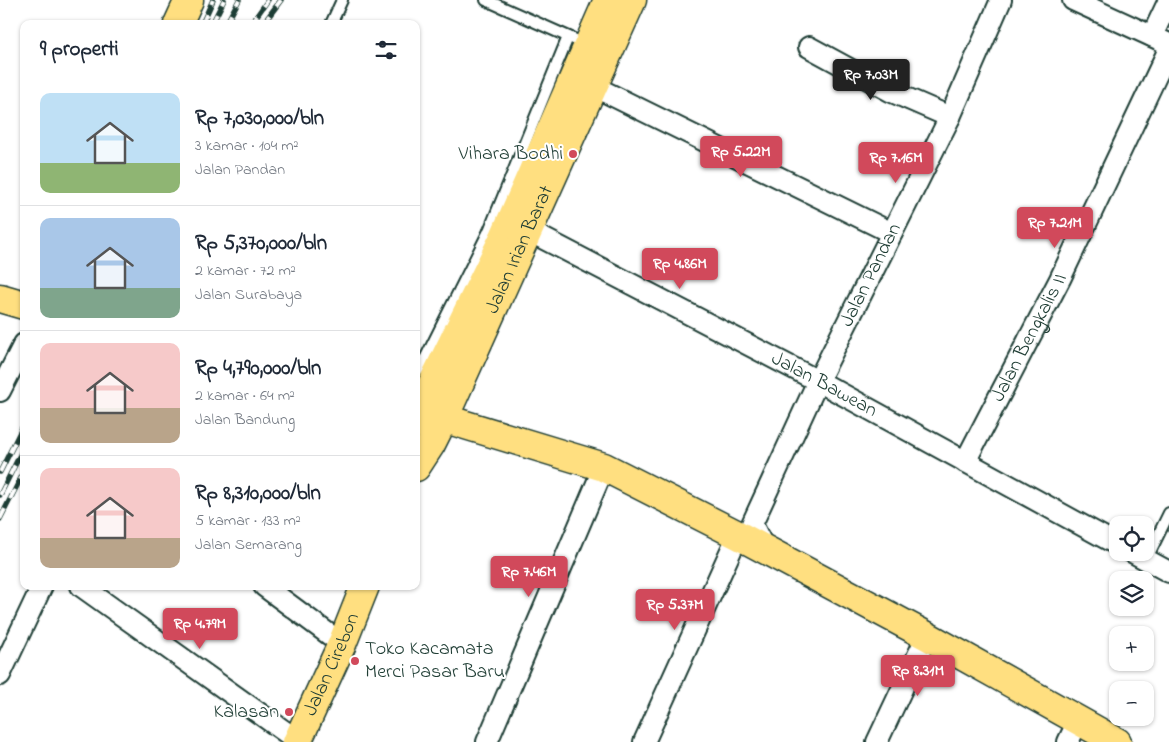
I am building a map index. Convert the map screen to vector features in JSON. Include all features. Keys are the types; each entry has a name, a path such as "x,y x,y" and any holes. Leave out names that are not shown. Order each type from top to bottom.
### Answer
{"main road":[{"path":"180,20 189,0"},
{"name":"Jalan Irian Barat","path":"424,416 510,236 608,0"},
{"name":"Jalan Irian Barat","path":"588,45 632,0"},
{"name":"Jalan Irian Barat","path":"510,236 593,86 588,45"},
{"path":"0,298 20,304"},
{"path":"420,461 431,444 424,416 604,467 927,636 1073,732 1117,742"},
{"name":"Jalan Cirebon","path":"298,742 342,644 363,590"}],"street":[{"name":"Jalan Pandan","path":"765,550 752,524 818,381 950,117 1001,0"},
{"path":"1073,0 1161,40 1169,0"},
{"path":"809,47 890,92 950,117"},
{"name":"Jalan Bengkalis II","path":"965,462 1060,279 1169,49"},
{"path":"593,86 892,233"},
{"name":"Jalan Bawean","path":"510,236 818,381 1109,540"},
{"path":"0,391 20,352"},
{"path":"487,742 604,467"},
{"path":"644,742 738,536"},
{"path":"1148,561 1169,572"},
{"path":"0,675 40,590"},
{"path":"87,590 298,742"},
{"path":"269,590 342,644"},
{"path":"877,742 927,636"}],"lane":[{"path":"333,20 342,0"},
{"path":"486,0 588,45"},
{"path":"420,369 510,236"},
{"path":"1154,534 1169,513"}],"railway":[{"path":"204,20 213,0"},
{"path":"214,20 224,0"},
{"path":"228,20 239,0"},
{"path":"254,20 268,0"},
{"path":"266,20 281,0"},
{"path":"0,472 20,432"},
{"path":"0,495 20,455"},
{"path":"0,519 20,480"}],"place":[{"name":"Vihara Bodhi","path":"573,154"},
{"name":"Toko Kacamata Merci Pasar Baru","path":"355,661"},
{"name":"Kalasan","path":"289,712"}]}
